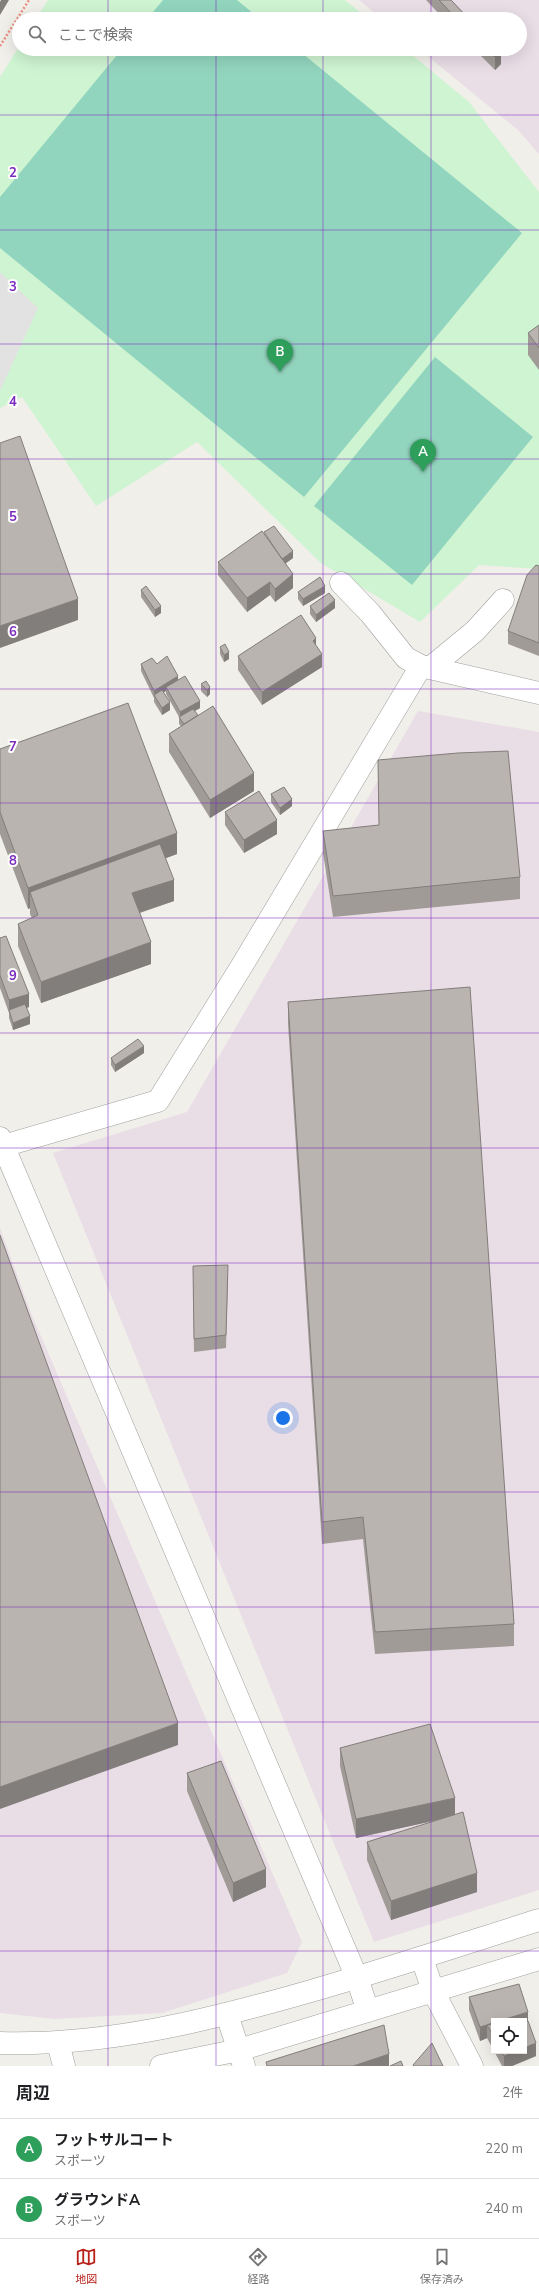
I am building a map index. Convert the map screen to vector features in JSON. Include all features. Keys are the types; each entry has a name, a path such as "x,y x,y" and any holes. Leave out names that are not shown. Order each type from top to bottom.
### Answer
{"street":[{"path":"342,583 370,613 406,658 426,667 539,693"},
{"path":"368,2011 357,1978 1,1142 158,1101 426,667 475,631 503,600"},
{"path":"0,2043 58,2043 166,2028 227,2015 357,1978 539,1920"},
{"path":"422,1958 433,1991 472,2066"},
{"path":"161,2066 242,2058 368,2011 539,1959"},
{"path":"227,2015 242,2058"},
{"path":"58,2043 64,2066"}],"path":[{"path":"21,12 29,0"},
{"path":"0,46 12,27"}],"shaded area":[{"path":"359,0 539,0 539,154 518,130 428,56 527,56 527,12 374,12"},
{"path":"0,272 38,308 0,391"},
{"path":"418,711 539,732 539,1890 374,1942 53,1153 187,1112"},
{"path":"0,1228 31,1313 302,1942 287,1973 162,2013 55,2019 0,2013"}],"green space":[{"path":"48,0 345,0 360,12 40,12"},
{"path":"163,0 237,0 252,12 153,12"},
{"path":"13,56 413,56 469,102 539,192 539,569 479,565 420,622 321,563 197,442 96,506 22,397 0,408 0,77"},
{"path":"116,56 306,56 522,233 304,497 0,248 0,197"},
{"path":"435,357 533,437 412,585 314,506"}],"building":[{"path":"439,0 451,0 462,12 450,12"},
{"path":"539,325 539,348 528,333"},
{"path":"20,436 78,599 0,626 0,443"},
{"path":"274,526 293,551 282,559 264,532"},
{"path":"262,531 293,574 275,589 270,582 247,598 218,562"},
{"path":"536,565 539,566 539,643 508,631 527,575"},
{"path":"320,577 325,586 303,599 298,592"},
{"path":"146,586 161,606 155,610 141,590"},
{"path":"329,593 335,600 316,615 310,606"},
{"path":"301,615 316,638 313,641 322,654 262,692 238,656"},
{"path":"225,644 229,652 224,655 220,647"},
{"path":"167,656 178,676 154,691 141,664 152,658 157,664"},
{"path":"185,676 200,701 180,712 166,687"},
{"path":"206,681 210,687 207,690 201,684"},
{"path":"162,690 170,702 162,708 154,695"},
{"path":"128,703 177,833 28,888 0,812 0,749"},
{"path":"213,706 254,773 210,800 169,734"},
{"path":"193,709 198,715 184,724 179,717"},
{"path":"508,751 520,877 333,896 323,831 379,825 378,760 458,753"},
{"path":"284,787 292,799 280,808 271,794"},
{"path":"259,791 277,820 244,840 225,812"},
{"path":"160,844 174,880 132,893 151,942 41,982 18,924 38,915 30,892"},
{"path":"6,936 29,994 9,1000 0,975 0,938"},
{"path":"470,987 514,1624 375,1632 363,1517 322,1522 288,1002"},
{"path":"25,1004 30,1016 13,1023 9,1010"},
{"path":"138,1039 144,1046 115,1065 111,1058"},
{"path":"0,1235 178,1723 0,1787"},
{"path":"228,1265 226,1335 194,1339 193,1266"},
{"path":"430,1724 455,1798 356,1819 340,1748"},
{"path":"221,1761 266,1869 233,1883 187,1773"},
{"path":"463,1812 477,1873 391,1901 367,1842"},
{"path":"519,1984 528,2012 509,2018 491,2018 491,2023 480,2027 469,1997"},
{"path":"527,2021 528,2021 536,2043 527,2047"},
{"path":"491,2024 491,2032 487,2025"},
{"path":"384,2025 389,2054 353,2066 267,2066 266,2062"},
{"path":"432,2043 443,2066 414,2066 413,2065"},
{"path":"401,2061 403,2066 390,2066"}],"place":[{"name":"グラウンドA","path":"280,372"},
{"name":"フットサルコート","path":"423,472"}]}
